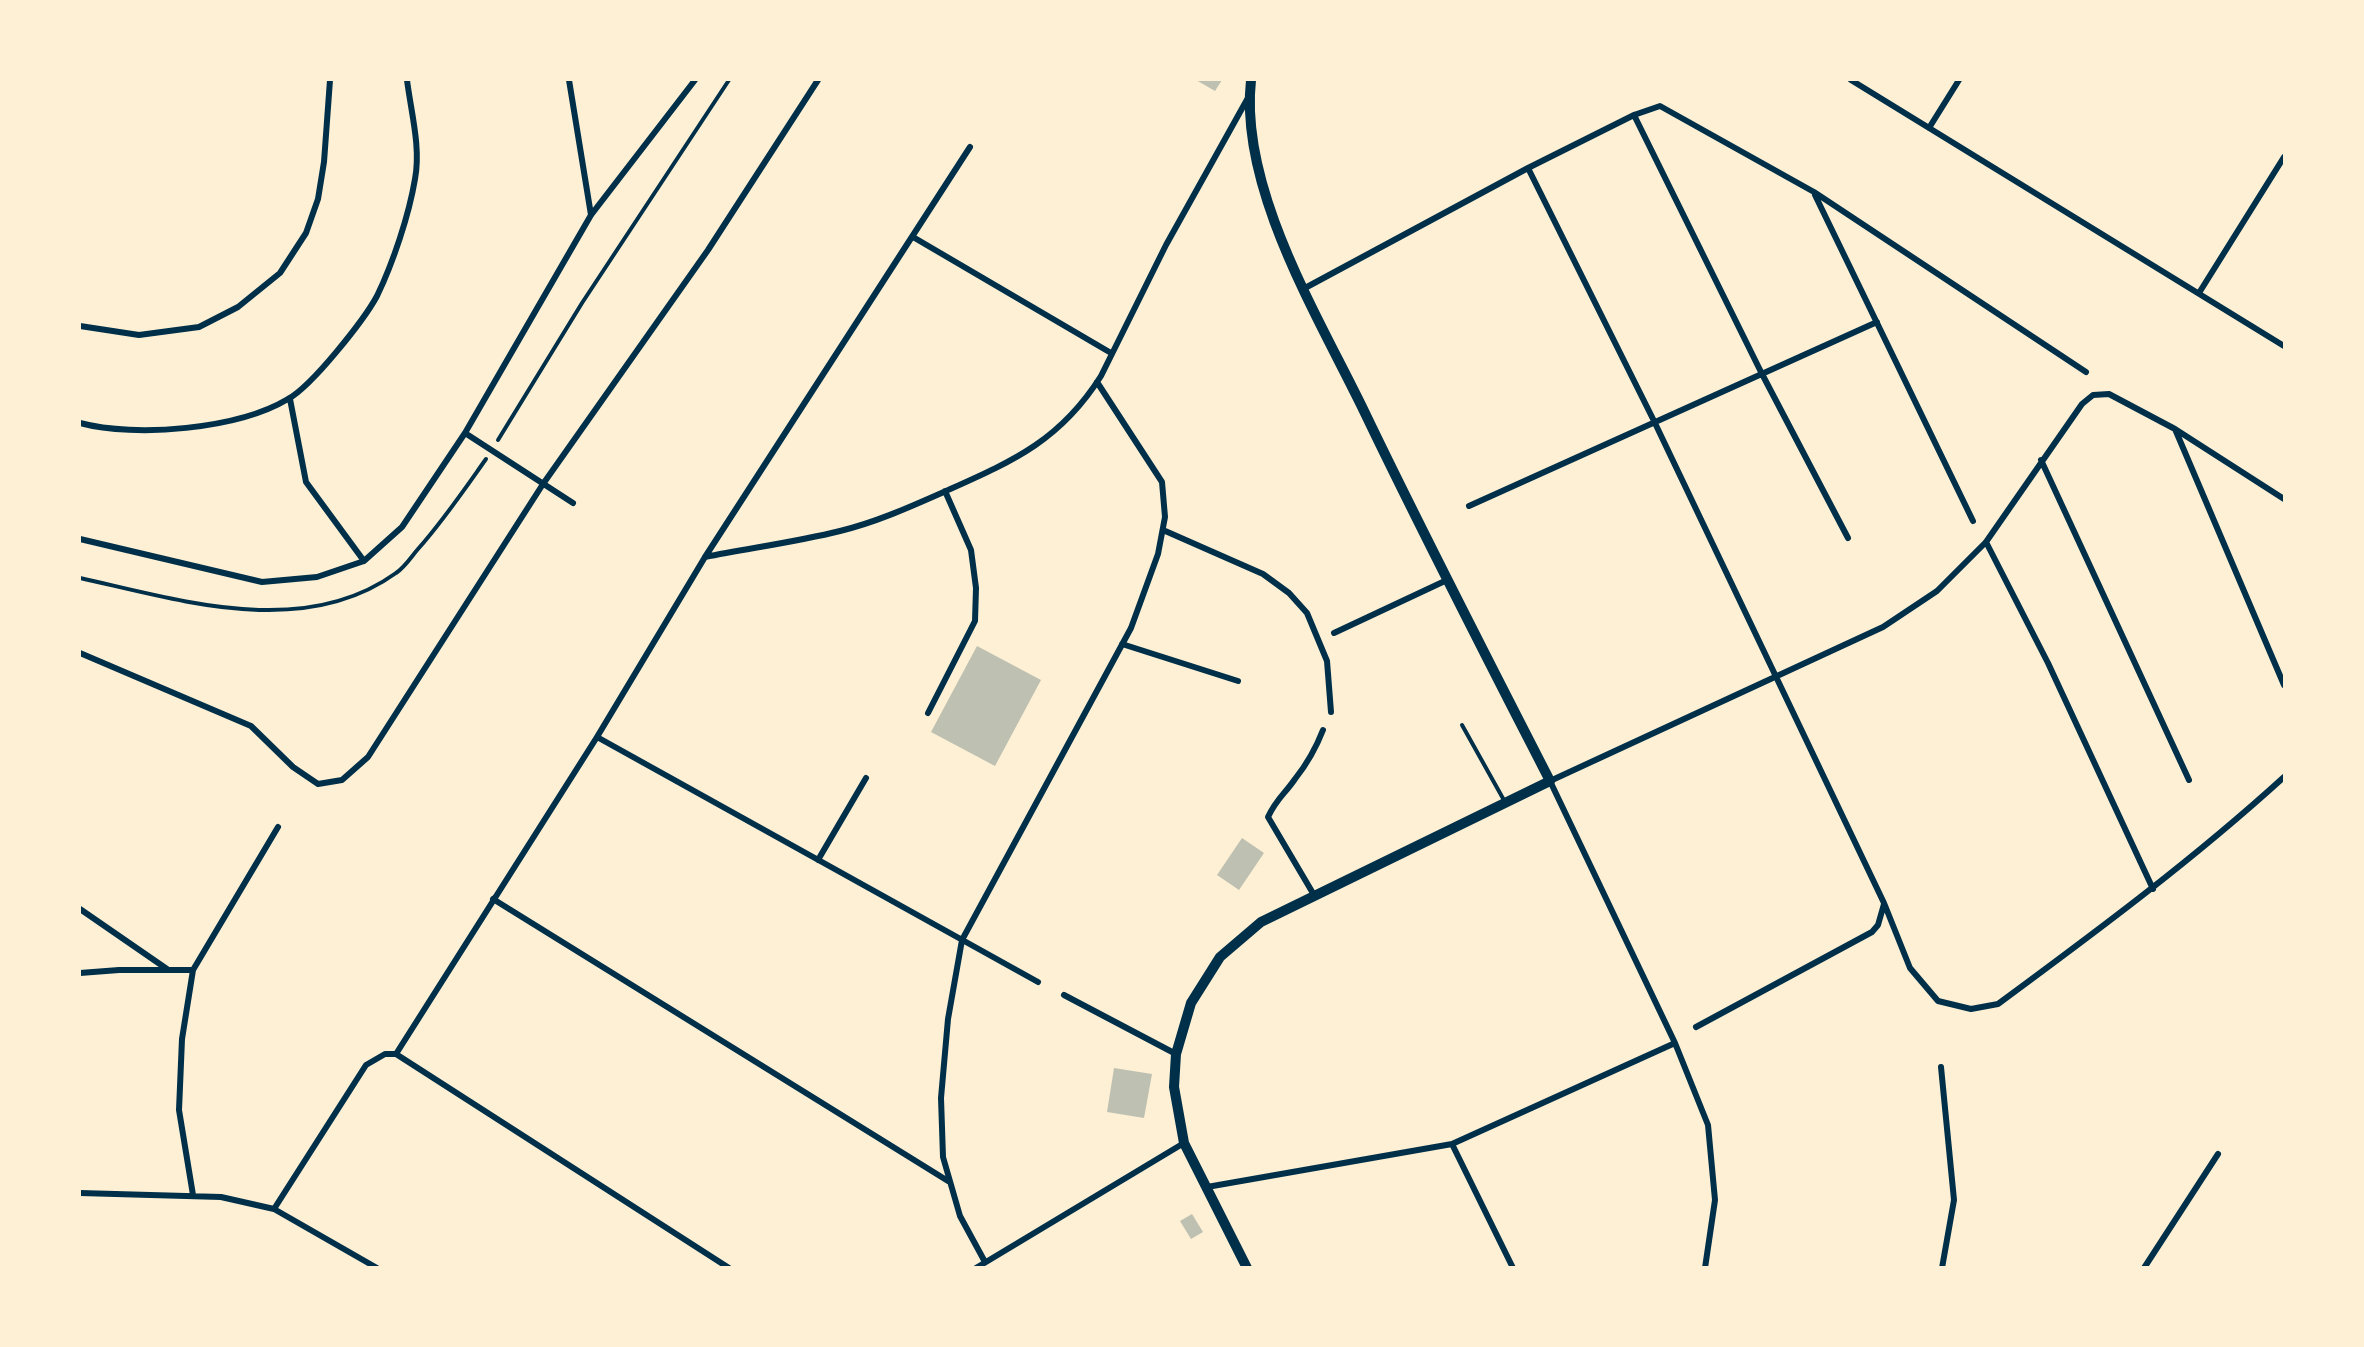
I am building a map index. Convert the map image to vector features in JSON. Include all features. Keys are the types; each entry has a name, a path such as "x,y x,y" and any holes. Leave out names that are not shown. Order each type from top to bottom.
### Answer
{"street":[{"path":"80,326 139,335 199,327 238,307 280,273 306,233 318,199 324,162 330,80"},
{"path":"80,423 94,427 164,431 250,416 290,399 326,365 376,297 399,236 416,178 416,138 407,80"},
{"path":"569,80 591,215"},
{"path":"80,539 262,582 317,578 364,561 402,527 465,433 591,215 695,80"},
{"path":"80,653 251,726 293,767 318,784 342,780 368,757 543,484 708,250 818,80"},
{"path":"1251,80 1253,144 1273,220 1447,580 1550,781 1675,1043 1708,1125 1715,1200 1705,1268"},
{"path":"1851,80 2284,346"},
{"path":"1929,128 1959,80"},
{"path":"705,557 841,531 912,508 1008,464 1034,448 1058,428 1097,382 1166,245 1250,95"},
{"path":"1305,288 1528,168 1634,115 1660,106 1814,192 2086,372"},
{"path":"1634,115 1761,372 1848,538"},
{"path":"396,1054 597,737 705,557 970,147"},
{"path":"2199,293 2284,157"},
{"path":"1528,168 1654,421 1884,903 1910,968 1938,1001 1971,1009 1998,1004 2153,890 2221,834 2284,777"},
{"path":"1814,192 1973,521"},
{"path":"913,237 1111,352"},
{"path":"1469,506 1761,372 1877,322"},
{"path":"985,1262 960,1216 948,1181 943,1157 941,1098 948,1019 962,940 1131,628 1158,554 1163,530 1166,499 1162,482 1097,382"},
{"path":"1247,1268 1185,1143 1174,1087 1176,1054 1191,1003 1220,957 1261,922 1550,781 1883,627 1937,591 1986,542 2082,404 2099,393 2109,394 2175,429 2284,500"},
{"path":"290,399 306,482 364,561"},
{"path":"2175,429 2284,685"},
{"path":"465,433 573,503"},
{"path":"2041,460 2189,780"},
{"path":"928,713 975,621 976,588 971,550 945,491"},
{"path":"1163,530 1263,574 1289,593 1307,613 1327,662 1330,712"},
{"path":"1986,542 2048,663 2153,890"},
{"path":"1334,633 1447,580"},
{"path":"1122,644 1238,681"},
{"path":"1314,895 1268,817 1277,798 1294,781 1316,748 1323,730"},
{"path":"597,737 1038,982"},
{"path":"818,860 866,778"},
{"path":"193,1196 179,1110 182,1039 193,970 278,827"},
{"path":"493,899 948,1181"},
{"path":"1696,1027 1872,932 1878,925 1884,903"},
{"path":"80,909 167,969"},
{"path":"80,973 193,970"},
{"path":"1064,995 1176,1054"},
{"path":"1207,1187 1452,1144 1675,1043"},
{"path":"274,1209 366,1065 385,1054 396,1054 729,1268"},
{"path":"1941,1066 1954,1200 1942,1268"},
{"path":"976,1268 1185,1143"},
{"path":"1452,1144 1513,1268"},
{"path":"2144,1268 2218,1154"},
{"path":"80,1193 221,1197 274,1209 377,1268"}],"lane":[{"path":"1462,724 1506,803"}],"path":[{"path":"80,578 206,604 251,610 297,609 339,600 398,572 441,524 492,451 582,303 729,80"}],"building":[{"path":"1196,80 1222,80 1215,91"},
{"path":"977,646 1041,680 995,766 931,732"},
{"path":"1242,838 1264,853 1239,890 1217,875"},
{"path":"1114,1068 1152,1074 1144,1118 1107,1112"},
{"path":"1192,1214 1203,1232 1191,1239 1180,1221"}]}
